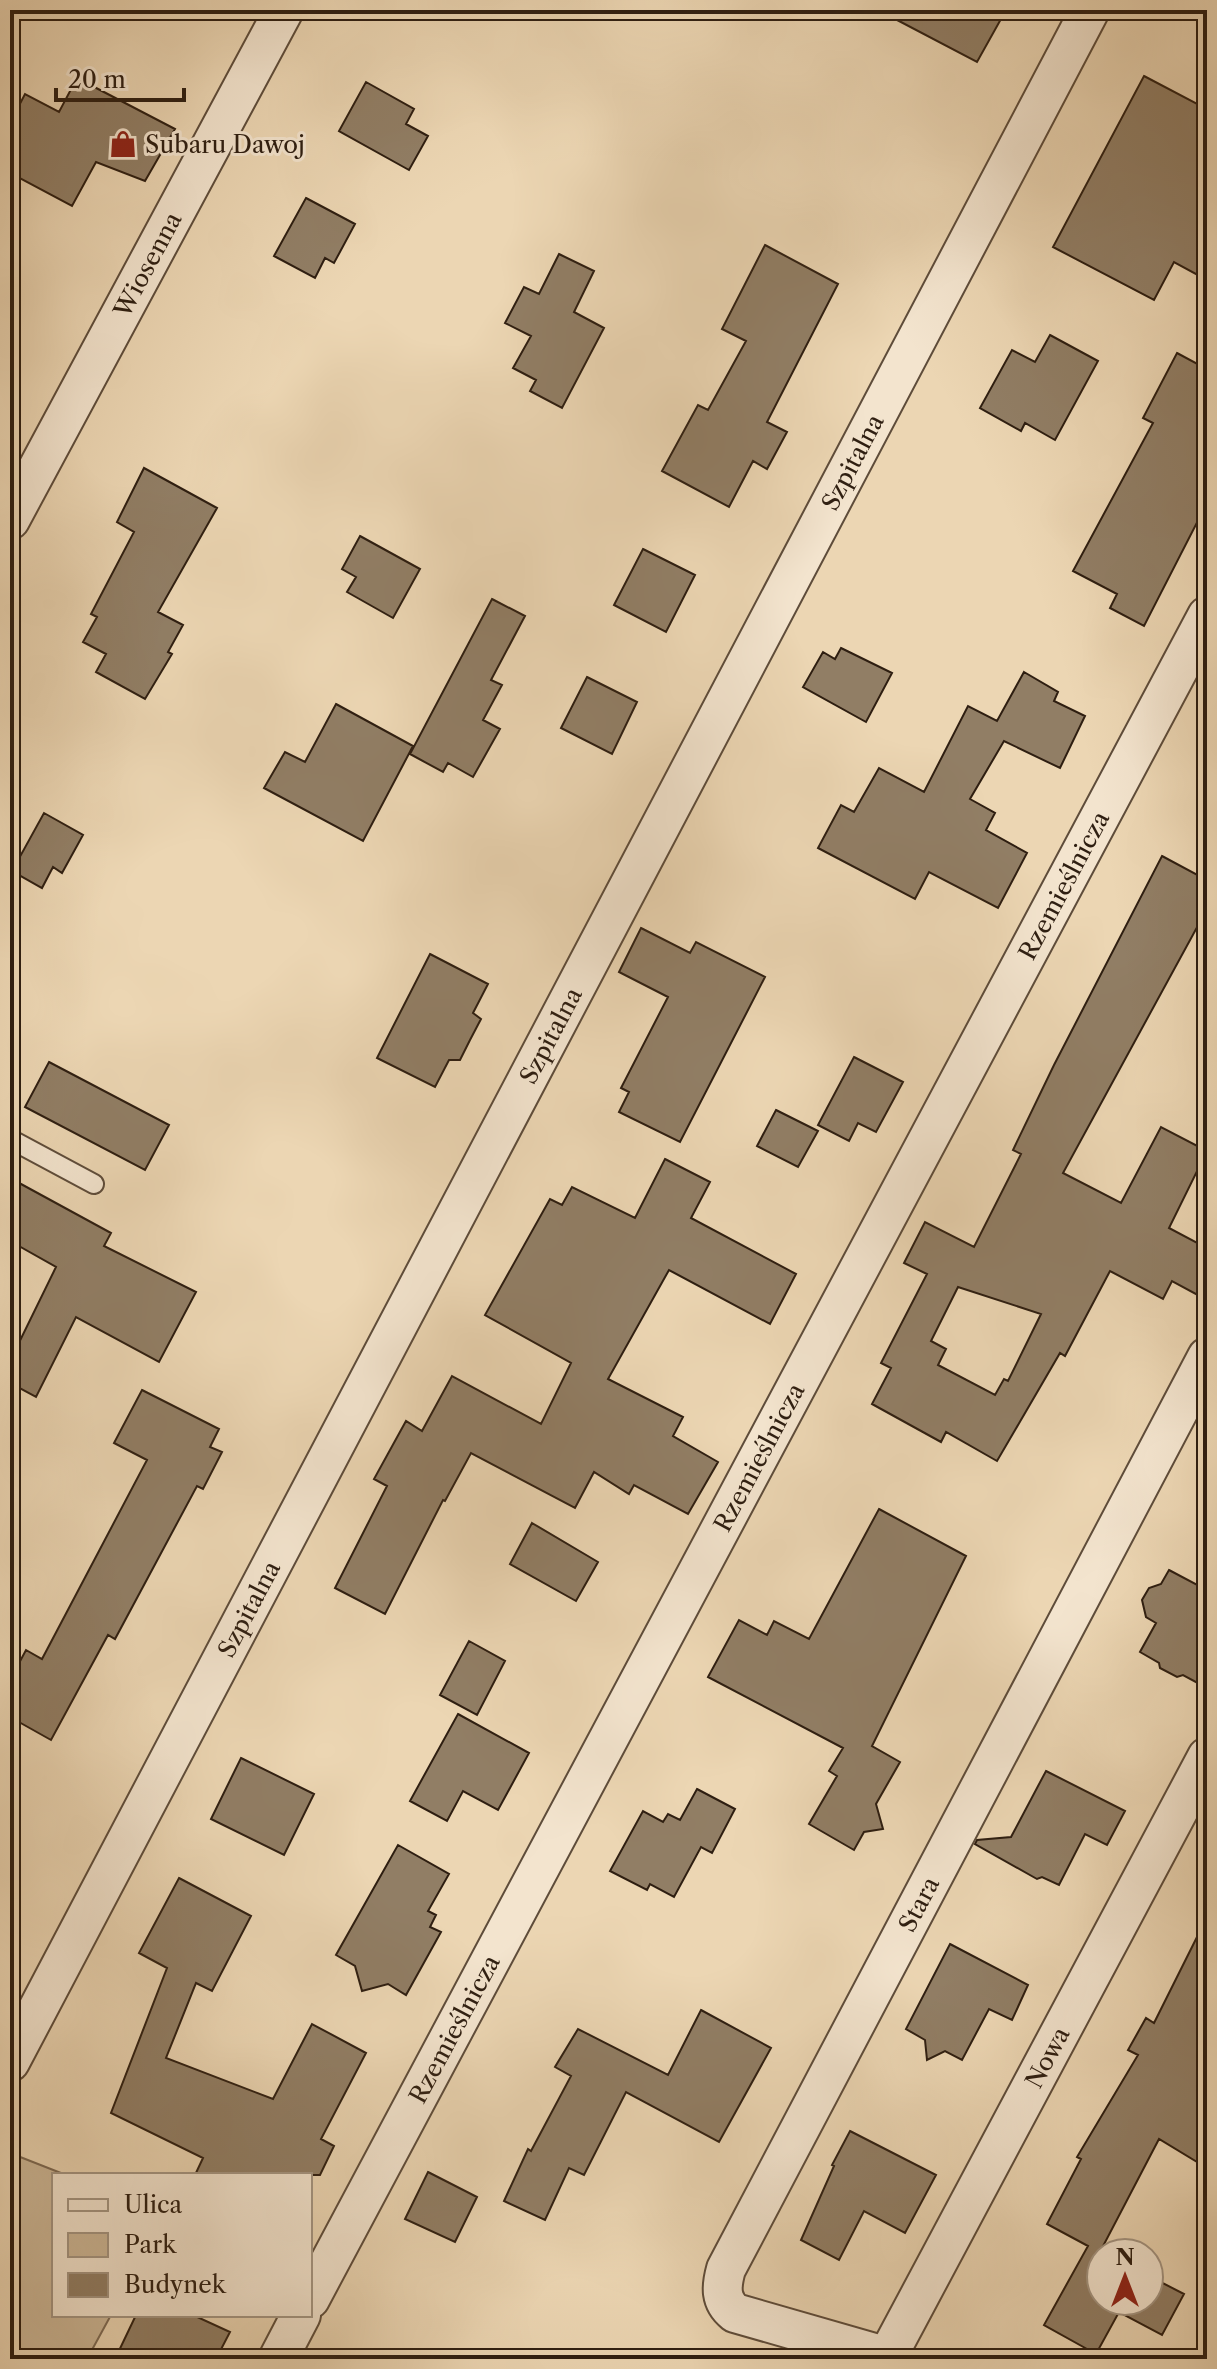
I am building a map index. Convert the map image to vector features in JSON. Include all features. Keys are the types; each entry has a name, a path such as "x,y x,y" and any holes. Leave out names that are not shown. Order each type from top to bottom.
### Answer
{"street":[{"name":"Wiosenna","path":"10,520 284,10"},
{"name":"Szpitalna","path":"10,2062 1090,10"},
{"name":"Rzemieślnicza","path":"312,2295 1207,616"},
{"name":"Stara","path":"887,2358 735,2313 726,2306 724,2299 722,2286 726,2269 1207,1357"},
{"name":"Nowa","path":"887,2358 1207,1757"},
{"path":"278,2359 300,2317"}],"lane":[{"path":"10,1139 94,1184"}],"green space":[{"path":"10,2153 61,2173 52,2173 52,2317 110,2317 87,2359 10,2359"}],"building":[{"path":"878,10 1006,10 977,62"},
{"path":"1144,76 1207,109 1207,280 1174,262 1154,300 1053,247"},
{"path":"77,78 175,129 145,181 96,162 72,206 10,173 10,123 25,94 59,112"},
{"path":"366,82 414,109 406,124 428,136 409,170 339,131"},
{"path":"306,198 355,224 334,263 325,258 315,278 274,256"},
{"path":"765,245 838,284 767,422 787,432 767,469 753,461 729,507 662,471 698,405 708,410 746,341 722,329"},
{"path":"559,254 594,271 574,312 604,328 562,408 530,391 536,380 513,368 531,336 505,323 524,287 539,294"},
{"path":"1050,335 1098,361 1055,440 1025,423 1021,431 980,408 1012,350 1035,362"},
{"path":"1177,353 1207,369 1207,503 1144,626 1110,608 1117,594 1073,571 1153,423 1143,418"},
{"path":"144,468 217,508 158,612 183,625 168,652 172,654 145,699 96,672 106,654 83,642 97,617 91,614 134,532 117,522"},
{"path":"360,536 420,569 393,618 347,592 356,577 342,569"},
{"path":"643,549 695,575 666,632 614,605"},
{"path":"492,599 525,616 491,680 502,685 483,720 500,729 473,777 448,763 443,772 410,754"},
{"path":"841,648 892,673 866,722 803,687 823,652 835,659"},
{"path":"1024,672 1058,692 1054,701 1085,716 1060,768 1004,741 970,799 995,813 986,830 1027,853 998,908 929,872 915,899 818,848 841,805 854,812 879,768 924,792 968,706 997,721"},
{"path":"587,677 637,702 612,754 561,728"},
{"path":"336,704 413,746 363,841 264,788 285,752 305,762"},
{"path":"44,813 83,835 62,873 53,867 42,888 12,871"},
{"path":"1162,856 1207,880 1207,909 1063,1173 1121,1203 1161,1127 1207,1151 1169,1228 1207,1248 1207,1300 1172,1281 1163,1299 1110,1271 1065,1356 1060,1353 997,1461 946,1432 941,1442 872,1404 891,1368 881,1363 927,1274 904,1263 925,1222 974,1247 1021,1154 1013,1150","holes":["958,1287 1041,1314 1008,1381 1004,1379 995,1395 938,1365 946,1349 931,1341"]},
{"path":"641,928 690,953 696,942 765,977 680,1142 619,1112 629,1092 621,1088 668,997 619,972"},
{"path":"430,954 488,984 473,1013 481,1019 460,1060 449,1060 435,1087 377,1058"},
{"path":"854,1057 903,1082 876,1132 858,1123 849,1141 818,1125"},
{"path":"49,1062 169,1125 145,1170 25,1107"},
{"path":"776,1110 818,1131 798,1167 757,1146"},
{"path":"665,1159 710,1182 691,1218 796,1274 770,1324 669,1270 608,1379 683,1417 673,1436 718,1462 688,1514 634,1485 629,1494 594,1472 575,1508 471,1453 443,1500 385,1614 335,1588 387,1486 374,1479 406,1421 422,1431 452,1376 541,1424 571,1363 485,1315 550,1199 562,1205 572,1187 635,1218"},
{"path":"10,1178 111,1233 104,1246 196,1292 159,1362 76,1317 36,1397 10,1383 10,1361 56,1267 10,1241"},
{"path":"142,1390 219,1429 210,1447 222,1452 203,1489 197,1486 115,1639 108,1635 51,1740 10,1717 10,1680 26,1650 42,1659 147,1460 114,1443"},
{"path":"879,1509 966,1556 872,1746 900,1762 876,1804 883,1829 864,1832 854,1850 809,1824 837,1776 829,1771 843,1748 708,1677 739,1620 767,1635 774,1621 809,1639"},
{"path":"532,1523 598,1562 576,1601 510,1564"},
{"path":"1169,1570 1207,1590 1207,1688 1183,1675 1177,1677 1160,1668 1159,1663 1140,1652 1156,1623 1146,1617 1142,1600 1149,1588 1161,1584"},
{"path":"469,1641 505,1661 477,1715 440,1695"},
{"path":"458,1714 529,1753 498,1810 463,1791 447,1821 410,1801"},
{"path":"241,1758 314,1794 284,1855 211,1819"},
{"path":"1046,1771 1125,1811 1107,1845 1085,1834 1059,1885 1042,1877 1037,1879 975,1844 977,1840 1011,1837"},
{"path":"697,1789 735,1809 712,1853 701,1847 674,1897 650,1884 647,1890 610,1871 643,1811 663,1822 668,1814 680,1820"},
{"path":"398,1845 449,1874 428,1911 436,1915 430,1927 441,1932 406,1995 388,1984 362,1991 355,1966 336,1955"},
{"path":"179,1878 251,1916 212,1991 196,1983 166,2058 273,2099 312,2024 366,2053 321,2139 334,2146 320,2175 196,2173 203,2158 111,2113 167,1968 139,1953"},
{"path":"1207,1917 1207,2168 1159,2139 1108,2237 1085,2237 1085,2244 1047,2224 1081,2159 1077,2157 1138,2055 1128,2050 1146,2018 1154,2023"},
{"path":"950,1944 1028,1985 1012,2020 989,2009 962,2060 945,2051 927,2060 925,2040 906,2029"},
{"path":"701,2010 771,2048 719,2142 626,2092 584,2175 569,2168 545,2220 504,2201 528,2149 531,2151 571,2076 555,2067 578,2029 668,2075"},
{"path":"850,2131 936,2175 905,2233 864,2211 839,2260 801,2240 832,2165"},
{"path":"428,2172 477,2197 455,2242 405,2219"},
{"path":"1085,2251 1085,2317 1116,2317 1096,2354 1044,2325"},
{"path":"1165,2284 1184,2294 1162,2335 1128,2317 1165,2317"},
{"path":"135,2317 197,2317 230,2332 216,2359 115,2359"}],"place":[{"name":"Subaru Dawoj","path":"123,144"}]}
